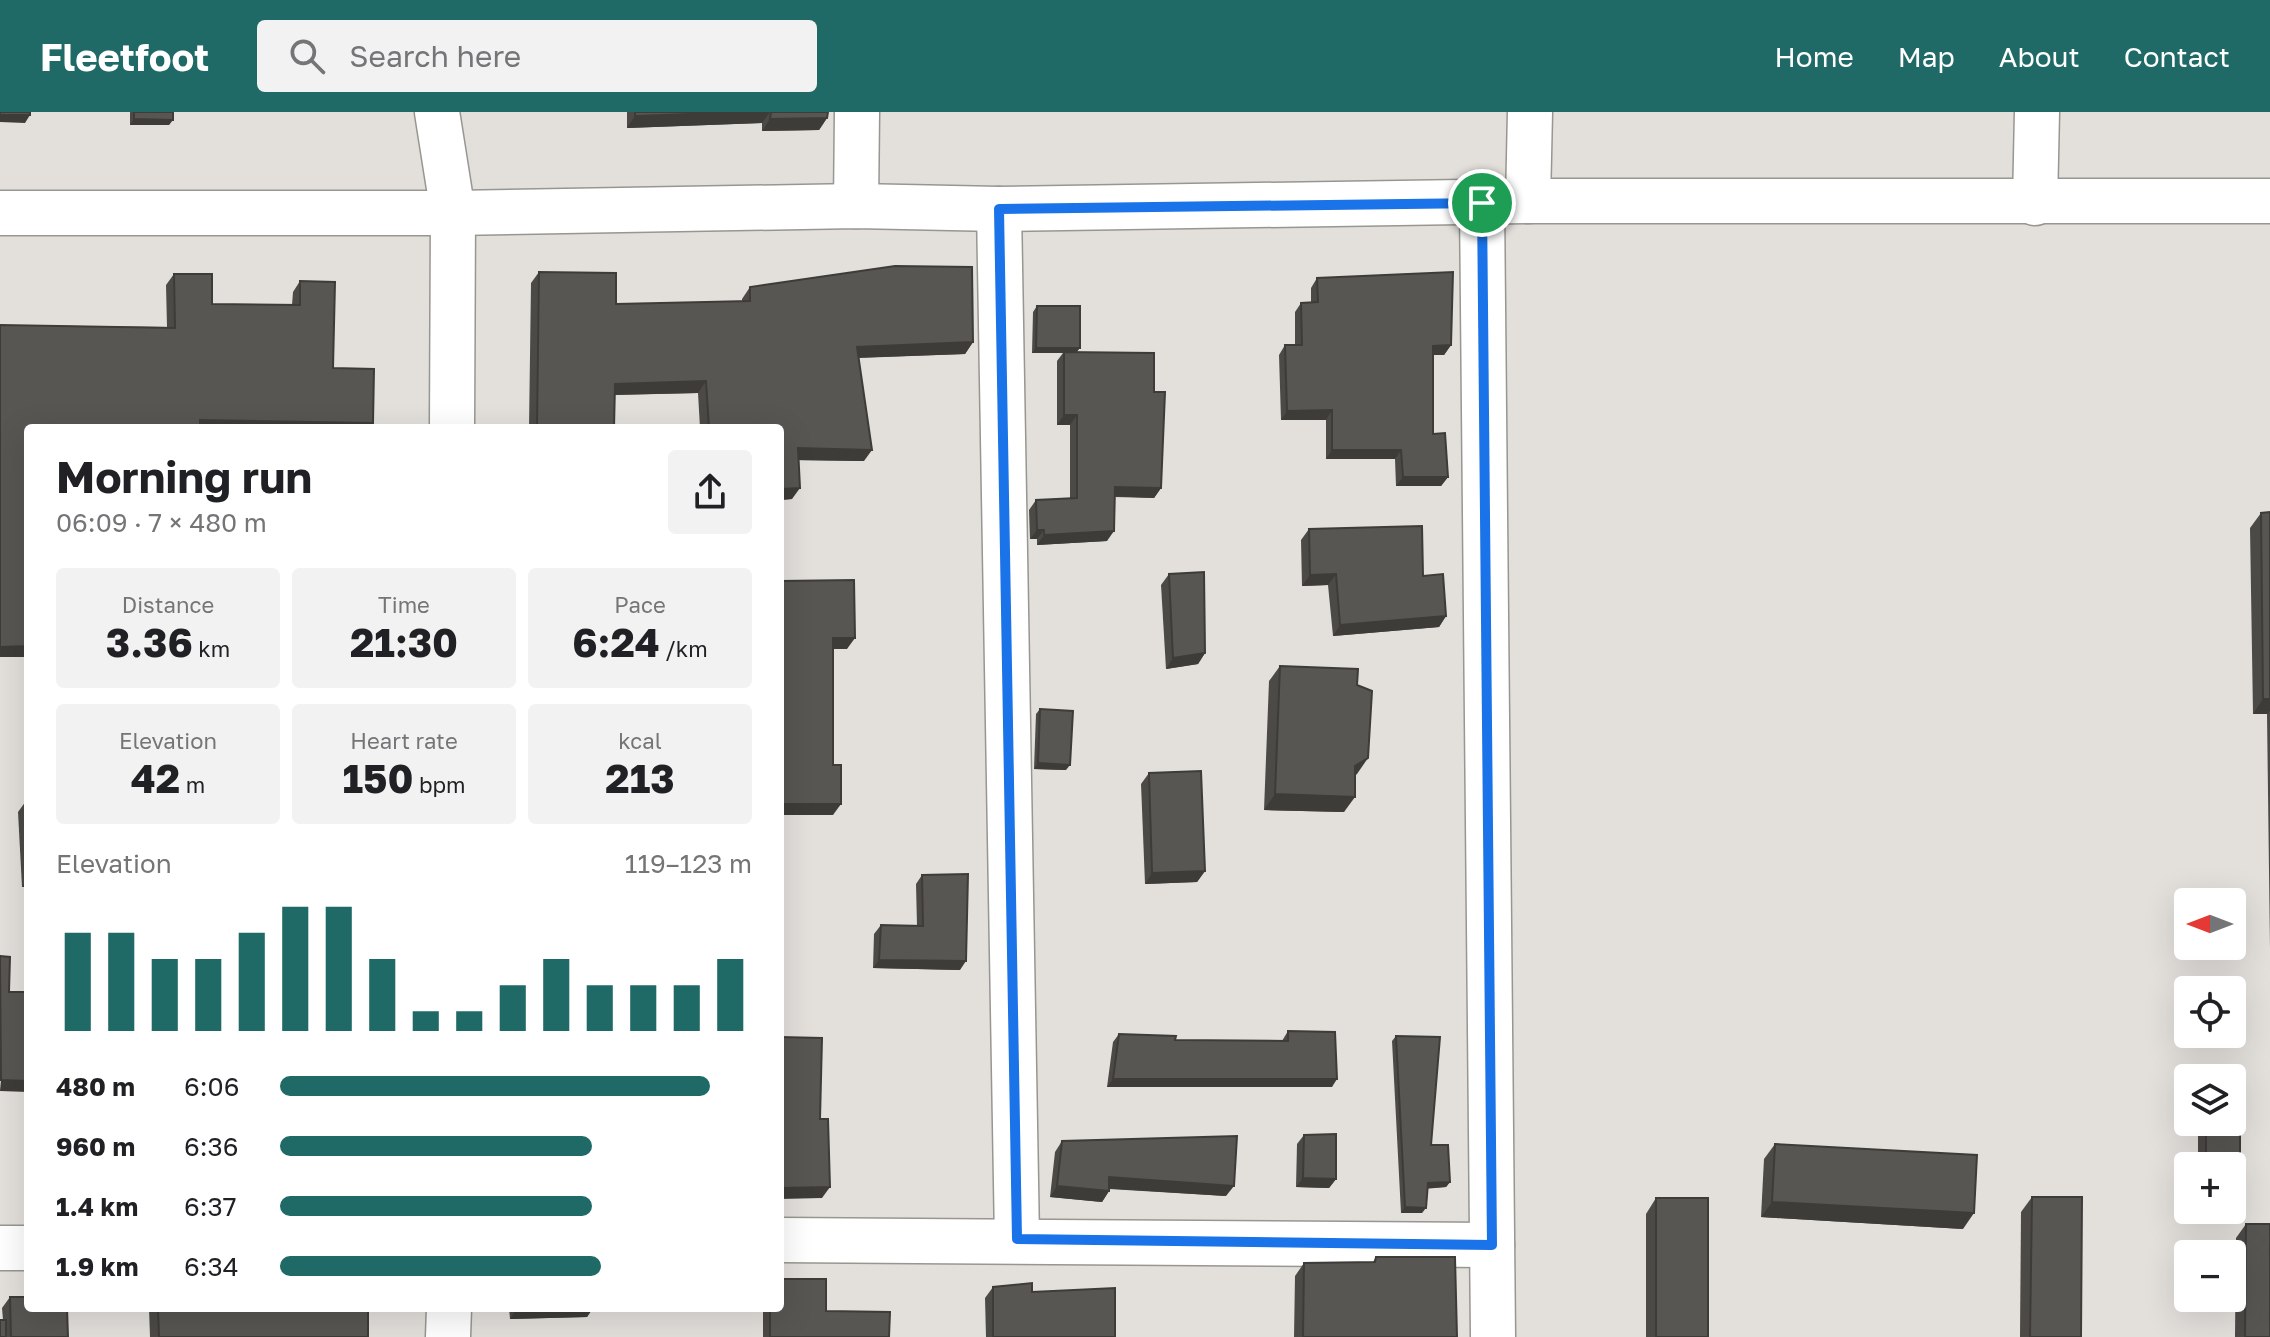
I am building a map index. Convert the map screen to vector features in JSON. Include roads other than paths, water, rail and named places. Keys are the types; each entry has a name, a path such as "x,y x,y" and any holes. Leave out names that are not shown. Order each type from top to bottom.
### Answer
{"street":[{"path":"437,112 453,213 452,424"},
{"path":"856,206 857,112"},
{"path":"1528,201 1530,112"},
{"path":"2035,203 2037,112"},
{"path":"0,213 453,213 856,206 999,209 1528,201 2270,201"},
{"path":"1482,203 1493,1337"},
{"path":"999,209 1017,1239"},
{"path":"784,1240 1017,1239 1492,1245"},
{"path":"0,1248 24,1248"},
{"path":"448,1337 449,1312"}]}
